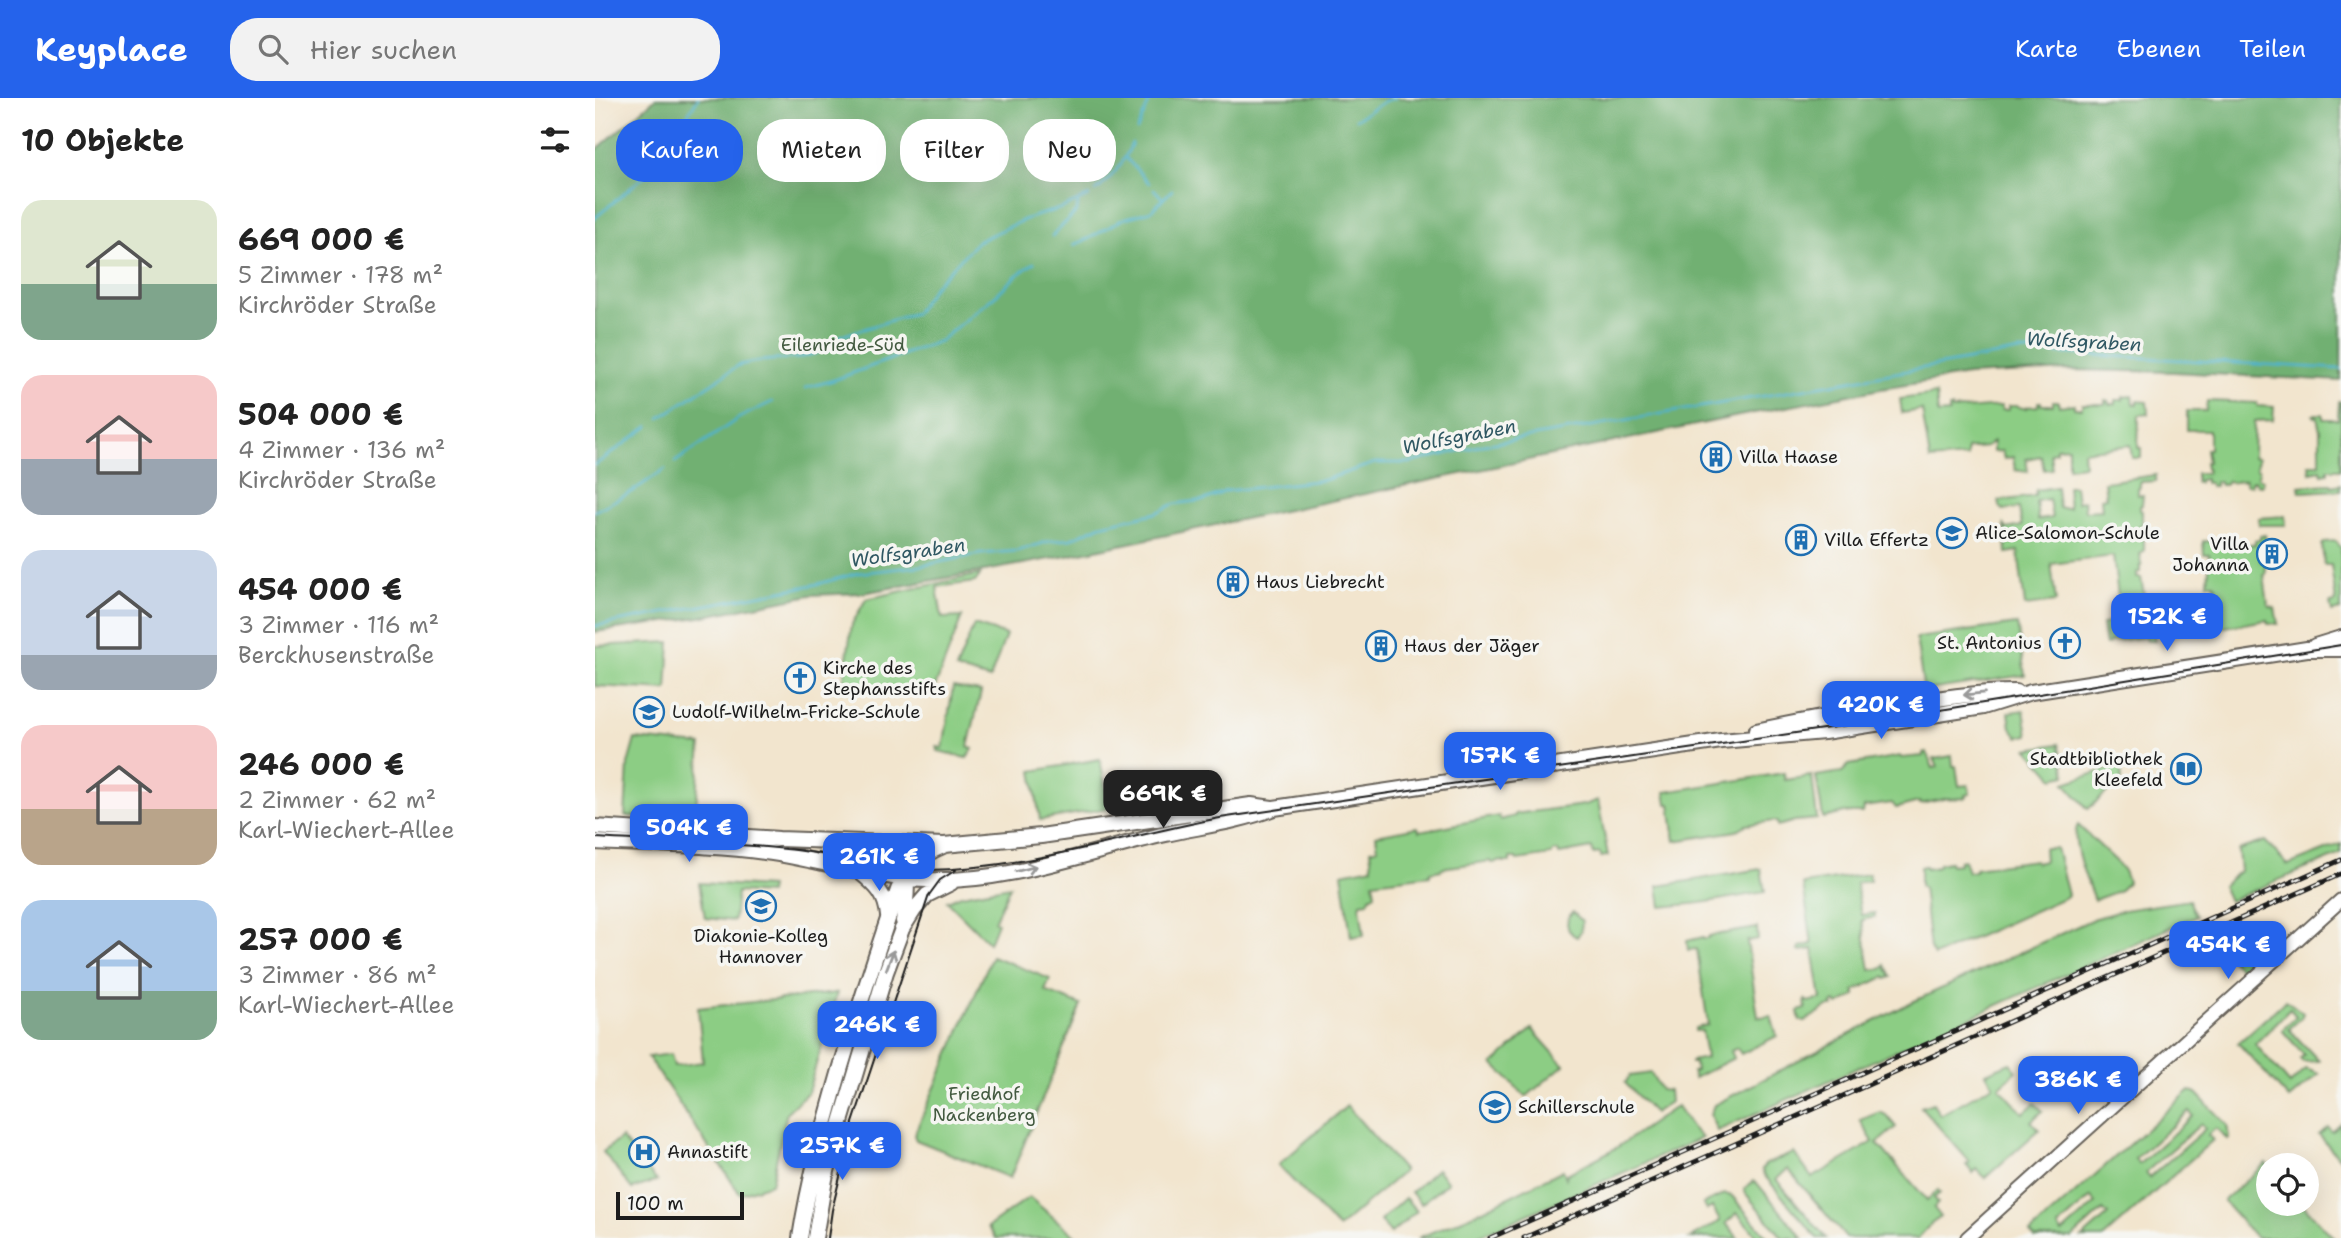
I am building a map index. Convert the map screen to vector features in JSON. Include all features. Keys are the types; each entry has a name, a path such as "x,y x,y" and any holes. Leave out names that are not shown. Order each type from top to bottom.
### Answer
{"main road":[{"path":"2308,649 2341,638"},
{"path":"595,842 759,851 860,872 905,877 959,879 1004,875 1251,817 1274,808 1721,741 1805,720 1980,692 2031,692 2308,649 2341,649"},
{"path":"595,827 883,844 944,845 989,842 1251,805 1274,808"},
{"path":"1139,822 1146,830 1140,841"},
{"path":"883,844 899,858 905,877 907,899 902,929"},
{"path":"800,1238 821,1136 888,917 905,877 922,856 944,845"},
{"path":"860,872 880,890 887,905 888,917"},
{"path":"815,1238 835,1140 886,972 902,929 913,910 927,895 959,879"}],"street":[{"path":"1967,1238 2341,900"}],"green space":[{"name":"Eilenriede-Süd","path":"656,98 2341,98 2341,381 2174,372 2069,370 1968,375 1739,416 1067,556 863,593 811,595 700,617 595,632 595,151 616,133 616,182 743,182 743,119 632,119"},
{"path":"1936,394 1938,414 1949,413 1949,408 1952,410 2001,406 2002,410 2008,410 2008,406 2016,406 2026,409 2038,406 2038,402 2041,402 2041,405 2053,405 2053,401 2058,401 2059,406 2074,404 2074,408 2082,408 2082,404 2105,404 2105,400 2116,404 2116,400 2132,396 2133,404 2137,404 2137,401 2147,402 2148,414 2139,415 2138,448 2141,448 2141,458 2132,458 2130,445 2083,451 2084,465 2068,467 2068,447 2056,448 2056,452 2050,453 2052,469 2044,470 2041,456 2026,459 2028,472 2015,470 2013,457 2004,459 2002,451 1993,452 1993,442 1986,447 1967,449 1967,457 1930,460 1922,410 1902,413 1900,399"},
{"path":"2207,401 2257,403 2257,406 2274,407 2273,420 2254,421 2253,457 2258,458 2256,469 2259,470 2258,477 2263,480 2262,485 2251,481 2251,485 2246,485 2245,480 2230,483 2227,481 2225,485 2215,482 2215,486 2205,483 2205,479 2196,483 2196,473 2207,473 2205,462 2208,462 2206,449 2209,449 2209,430 2187,430 2187,411 2206,411"},
{"path":"2339,402 2341,469 2328,469 2328,473 2322,474 2321,470 2310,472 2309,464 2320,464 2320,430 2317,417 2313,414 2323,414 2323,419 2338,419"},
{"path":"2156,475 2156,481 2140,482 2138,488 2138,495 2143,495 2140,525 2144,535 2144,552 2140,554 2142,565 2137,573 2137,578 2141,578 2144,595 2139,596 2140,602 2149,604 2150,628 2153,629 2155,641 2146,640 2145,637 2109,642 2105,645 2102,624 2121,621 2113,556 2051,564 2056,602 2025,606 2018,551 2007,553 2005,526 2007,529 2022,526 2019,508 2003,510 1999,501 2035,496 2036,490 2057,487 2059,508 2069,508 2067,486 2075,486 2077,502 2084,501 2085,511 2102,510 2101,498 2106,497 2104,482","holes":["2049,499 2052,518 2038,520 2036,501"]},
{"path":"2341,484 2341,490 2300,492 2299,486"},
{"path":"2285,516 2286,525 2259,525 2259,518"},
{"path":"2265,535 2267,549 2262,549 2263,558 2260,559 2265,562 2268,605 2275,608 2278,624 2268,624 2267,620 2213,629 2212,620 2216,619 2213,595 2216,595 2217,589 2214,583 2208,583 2211,562 2209,554 2204,554 2203,541 2222,542 2226,545 2226,539 2235,539 2235,542 2240,541 2244,545 2255,544 2255,540 2260,540 2260,536"},
{"path":"2336,541 2341,548 2341,610 2332,612 2330,603 2336,602 2331,565 2324,565 2322,545"},
{"path":"981,574 975,582 937,587 942,618 962,617 932,695 842,690 852,624 866,599"},
{"path":"2017,624 2025,675 1929,690 1923,686 1916,638"},
{"path":"974,625 1006,635 990,679 956,669"},
{"path":"670,642 667,690 595,686 595,646"},
{"path":"953,687 981,692 968,747 973,749 967,758 938,751 937,747 943,748"},
{"path":"2024,710 2028,735 2018,737 2011,728 2009,712"},
{"path":"635,739 701,745 695,820 625,816 628,764"},
{"path":"2059,744 2066,775 2054,778 2028,749"},
{"path":"1927,752 1933,768 1938,767 1934,759 1952,756 1959,786 1968,785 1970,794 1965,795 1966,798 1919,802 1896,808 1892,803 1864,807 1863,813 1845,813 1823,818 1816,776 1842,772 1849,765 1900,756 1923,756 1923,753"},
{"path":"1100,759 1109,808 1040,820 1032,771"},
{"path":"2120,765 2122,779 2088,809 2065,783"},
{"path":"1784,773 1785,780 1812,776 1817,819 1778,826 1774,821 1746,825 1736,831 1675,841 1670,804 1667,804 1665,792"},
{"path":"1598,800 1608,856 1593,854 1592,848 1559,854 1558,851 1552,852 1552,855 1442,868 1430,872 1430,875 1373,882 1375,894 1368,902 1361,903 1360,907 1364,935 1351,937 1342,873 1372,867 1370,850 1378,848 1376,835 1418,827 1419,831 1499,816 1500,820 1515,814 1584,805"},
{"path":"2078,825 2124,871 2128,882 2119,891 2094,900 2078,851"},
{"path":"2265,841 2288,865 2341,844 2341,854 2229,901 2222,886 2240,871 2238,850"},
{"path":"2044,848 2056,848 2068,895 2066,897 1934,956 1930,949 1923,887 1920,886 1920,867 1938,867 1939,864 1950,862 1951,865 1959,864 1959,861 1964,860 1968,872 1975,871 1975,868 2035,860 2036,863 2045,861"},
{"path":"1761,869 1765,892 1661,907 1658,886"},
{"path":"1869,874 1870,881 1856,883 1861,915 1875,913 1875,917 1862,920 1870,970 1883,968 1885,965 1891,977 1858,989 1854,991 1856,995 1838,1005 1836,1002 1832,1004 1833,1007 1800,1021 1798,1011 1806,1009 1805,999 1807,1002 1821,999 1813,949 1799,951 1799,947 1812,944 1803,884"},
{"path":"699,883 770,887 769,894 737,892 734,921 705,918"},
{"path":"1010,886 994,921 997,923 989,943 947,901 961,895"},
{"path":"2189,900 2196,916 1717,1131 1710,1115 1714,1105 1910,1003 2093,919 2124,910"},
{"path":"1573,912 1582,921 1577,937 1567,926"},
{"path":"1757,928 1758,939 1747,941 1758,1017 1771,1016 1777,1036 1741,1054 1737,1048 1731,1051 1734,1058 1694,1078 1692,1072 1696,1071 1695,1063 1691,1061 1706,1058 1702,1031 1695,1031 1695,1028 1708,1025 1697,949 1688,950 1687,941"},
{"path":"2236,947 2241,948 2253,961 2242,971 2230,958 2230,953"},
{"name":"Friedhof Nackenberg","path":"992,956 1050,979 1045,991 1081,1005 1010,1178 916,1140 914,1135"},
{"path":"837,993 808,1092 787,1112 771,1184 740,1194 648,1057 671,1054 674,1066 703,1062 698,1008"},
{"path":"2286,1000 2303,1013 2289,1029 2319,1061 2303,1062 2300,1059 2304,1055 2282,1030 2296,1016 2290,1009 2255,1044 2290,1084 2306,1069 2319,1074 2289,1099 2238,1043"},
{"path":"1532,1029 1564,1065 1526,1097 1493,1064"},
{"path":"2010,1063 2017,1071 1999,1087 2023,1113 2035,1103 2043,1111 2031,1121 2039,1130 1985,1178 1977,1169 1973,1173 1966,1165 1970,1162 1921,1107 1933,1103 1940,1115 1993,1085 1986,1073"},
{"path":"1651,1073 1661,1090 1669,1091 1670,1102 1654,1113 1625,1083 1630,1076"},
{"path":"2189,1091 2195,1092 2227,1125 2227,1139 2216,1128 2208,1135 2213,1140 2103,1238 2082,1238 2108,1215 2103,1210 2072,1238 2035,1238 2030,1233","holes":["2189,1111 2193,1116 2139,1164 2135,1159","2201,1124 2205,1129 2150,1177 2146,1172","2091,1197 2096,1203 2062,1233 2058,1227"]},
{"path":"1347,1106 1404,1171 1338,1228 1278,1165"},
{"path":"1677,1106 1702,1138 1474,1238 1418,1238 1477,1213 1563,1170 1566,1178 1567,1174 1616,1148"},
{"path":"1880,1112 1896,1127 1877,1143 1927,1200 1938,1190 1940,1193 1934,1198 1938,1203 1934,1208 1941,1217 1918,1238 1846,1238 1788,1169 1776,1179 1826,1238 1817,1238 1764,1175 1762,1169 1766,1164 1794,1153 1812,1178 1873,1142 1860,1120"},
{"path":"2341,1124 2341,1160 2319,1135 2328,1127 2332,1132"},
{"path":"621,1138 657,1181 632,1189 603,1152"},
{"path":"1437,1169 1448,1182 1421,1204 1411,1192"},
{"path":"2256,1172 2256,1216 2313,1216 2334,1238 2256,1238 2223,1201"},
{"path":"1753,1181 1803,1238 1783,1238 1746,1194 1744,1189"},
{"path":"1725,1194 1732,1196 1768,1238 1759,1238 1737,1213 1726,1223 1738,1238 1690,1238 1720,1221 1712,1207 1707,1210 1703,1204"},
{"path":"1029,1197 1078,1238 996,1238 988,1227"},
{"path":"1405,1198 1417,1211 1391,1233 1380,1221"}],"waterway":[{"path":"595,218 656,166 698,98"},
{"path":"1137,130 1151,98"},
{"path":"1356,119 1395,98"},
{"path":"1096,191 1117,169 1132,143"},
{"path":"1126,158 1149,183"},
{"path":"1154,189 1163,199"},
{"path":"1073,245 1123,219 1151,211 1172,190"},
{"path":"660,418 739,365 799,358 816,353 841,336 915,313 935,285 978,241 1026,219 1089,196"},
{"path":"1052,236 1077,211 1078,202"},
{"path":"805,388 940,341 1034,263"},
{"name":"Wolfsgraben","path":"595,626 818,584 858,573 1017,551 1050,541 1071,539 1101,525 1156,513 1174,504 1205,500 1226,491 1324,480 1375,463 1409,463 1483,445 2020,351 2341,369"},
{"path":"675,462 739,418 772,402"},
{"path":"595,465 649,426"},
{"path":"595,511 633,491 665,469"}],"tram line":[{"path":"595,838 786,849 909,869 1001,864 1220,818 1823,729 2341,645"},
{"path":"828,1238 853,1123 929,895 940,880 956,870"}],"railway":[{"path":"1490,1238 2341,860"},
{"path":"1524,1238 2341,874"}],"place":[{"name":"Villa Haase","path":"1716,457"},
{"name":"Alice-Salomon-Schule","path":"1952,533"},
{"name":"Villa Effertz","path":"1801,540"},
{"name":"Villa Johanna","path":"2272,554"},
{"name":"Haus Liebrecht","path":"1233,582"},
{"name":"St. Antonius","path":"2065,643"},
{"name":"Haus der Jäger","path":"1381,646"},
{"name":"Kirche des Stephansstifts","path":"800,678"},
{"name":"Ludolf-Wilhelm-Fricke-Schule","path":"649,712"},
{"name":"Stadtbibliothek Kleefeld","path":"2186,769"},
{"name":"Diakonie-Kolleg Hannover","path":"761,906"},
{"name":"Schillerschule","path":"1495,1107"},
{"name":"Annastift","path":"644,1152"}]}
